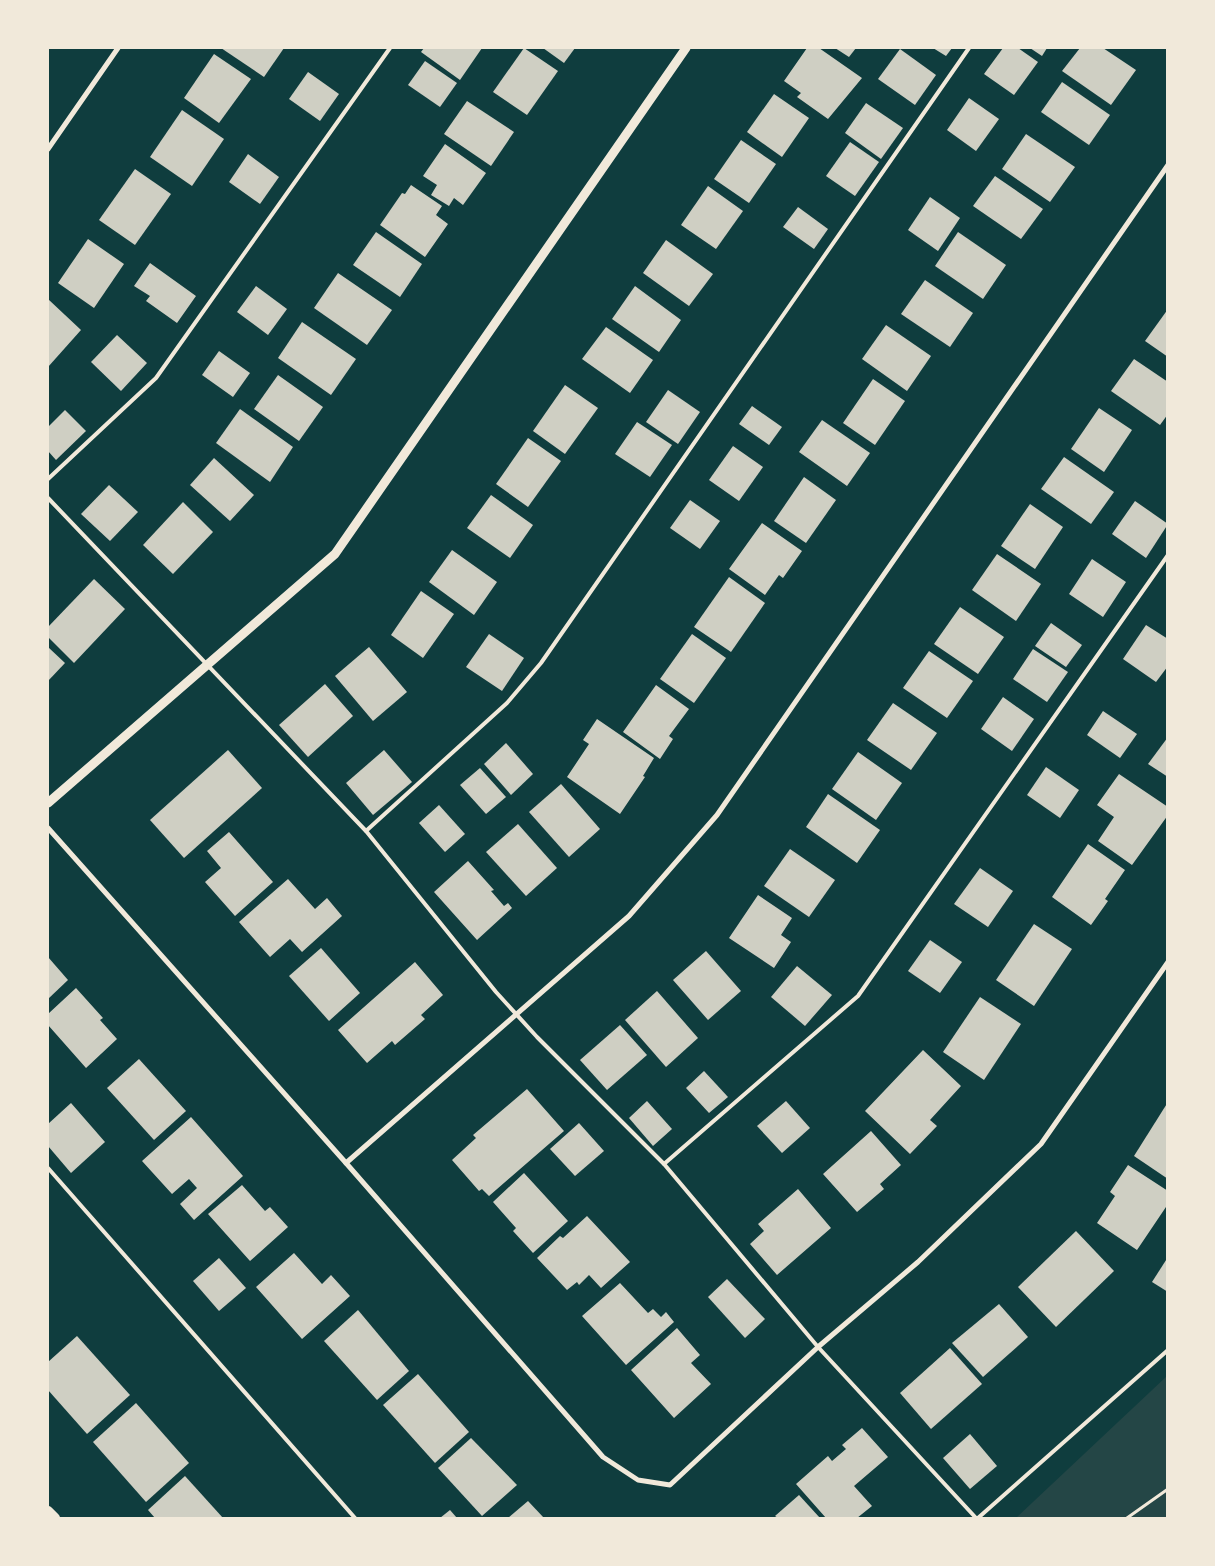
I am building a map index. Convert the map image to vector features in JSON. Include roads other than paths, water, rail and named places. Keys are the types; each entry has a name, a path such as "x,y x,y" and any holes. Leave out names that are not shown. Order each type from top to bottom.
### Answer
{"main road":[{"path":"48,1511 55,1518"}],"street":[{"path":"48,149 118,48"},
{"path":"48,803 335,554 686,48"},
{"path":"346,1163 628,916 717,815 1168,164"},
{"path":"48,828 346,1163 603,1457 638,1480 670,1485 818,1347 918,1262 1041,1144 1168,962"}],"lane":[{"path":"48,479 156,378 390,48"},
{"path":"366,831 506,703 541,663 969,48"},
{"path":"48,498 366,831 516,1013 664,1164 818,1347 977,1518 1168,1350"},
{"path":"664,1164 858,996 1168,555"},
{"path":"48,1168 355,1518"}]}
